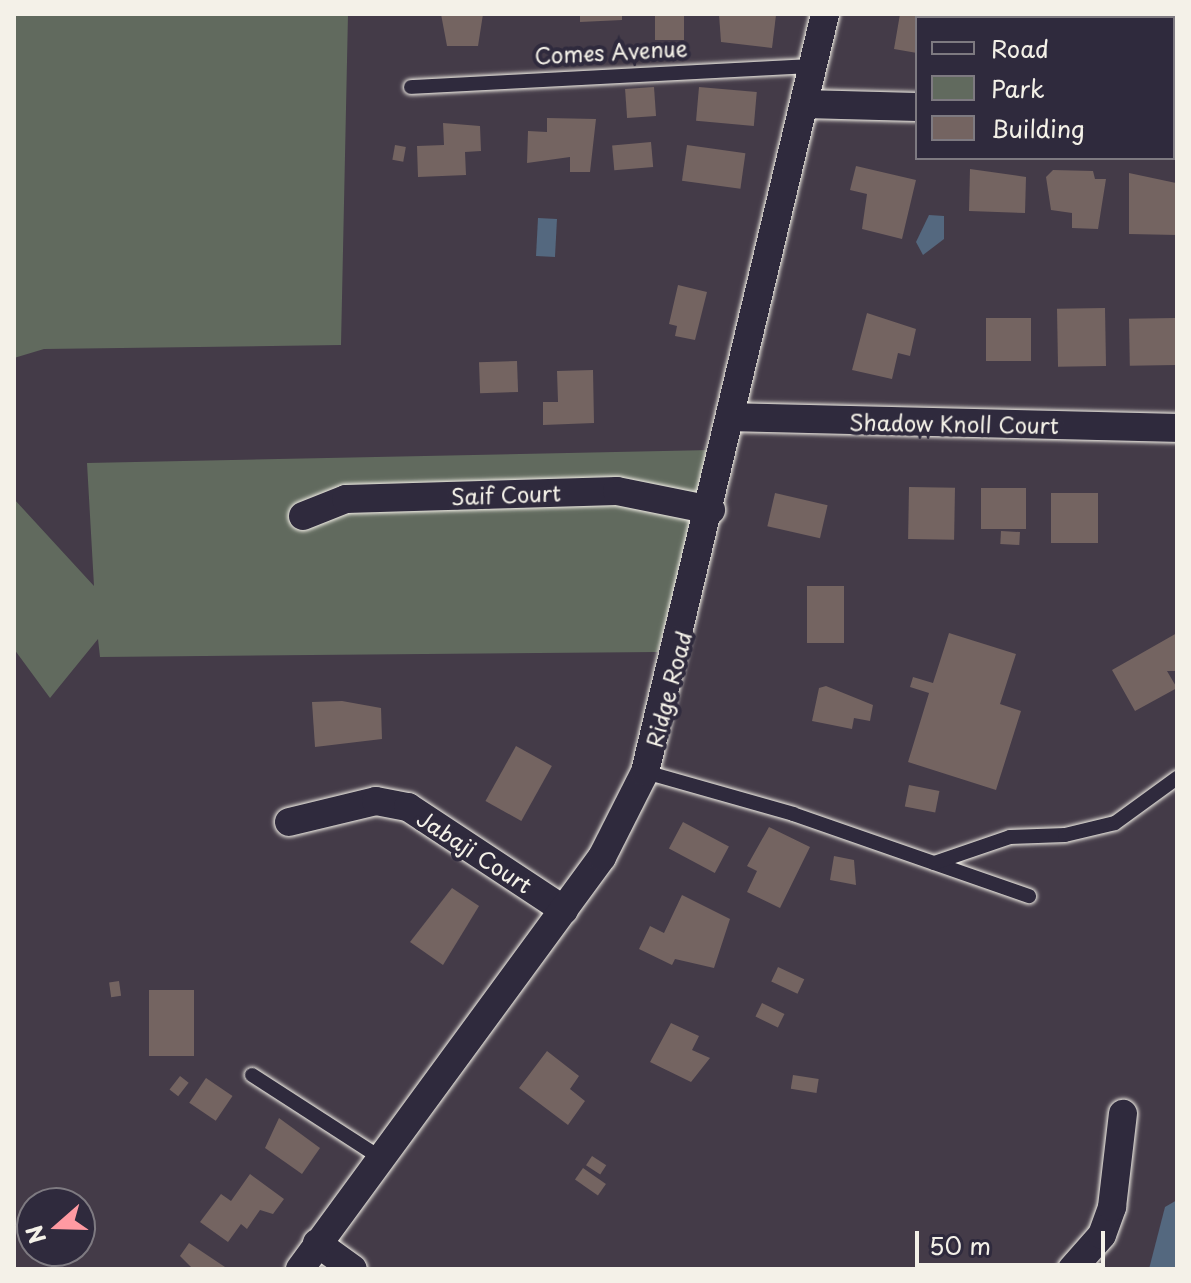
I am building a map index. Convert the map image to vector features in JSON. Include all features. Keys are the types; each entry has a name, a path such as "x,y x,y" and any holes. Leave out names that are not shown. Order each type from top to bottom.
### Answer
{"street":[{"name":"Ridge Road","path":"300,1269 379,1157 602,857 645,772 711,510 825,14"},
{"path":"804,104 915,107"},
{"name":"Shadow Knoll Court","path":"730,417 1177,428"},
{"name":"Saif Court","path":"303,516 346,499 617,491 711,510"},
{"name":"Jabaji Court","path":"289,822 376,801 408,807 564,910"},
{"path":"1072,1269 1102,1235 1112,1207 1123,1114"},
{"path":"317,1243 353,1269"}],"lane":[{"name":"Comes Avenue","path":"411,87 813,66"},
{"path":"645,772 1029,896"},
{"path":"934,863 1010,837 1065,835 1115,823 1177,778"},
{"path":"252,1075 379,1157"}],"green space":[{"path":"14,14 348,14 341,345 44,349 14,358"},
{"path":"711,450 658,652 100,657 98,639 50,698 14,649 14,499 94,586 87,463"}],"water":[{"path":"929,215 944,216 944,239 923,255 916,242"},
{"path":"538,218 557,219 555,257 536,256"},
{"path":"1177,1200 1177,1269 1149,1269 1165,1207"}],"building":[{"path":"441,14 483,14 478,46 447,46"},
{"path":"580,14 622,14 622,20 580,22"},
{"path":"655,14 684,14 684,40 655,40"},
{"path":"719,14 776,15 772,48 721,42"},
{"path":"900,14 936,14 915,16 915,53 894,49"},
{"path":"998,14 1051,14 1051,16"},
{"path":"1075,14 1133,15 1133,16"},
{"path":"1175,16 1177,16 1175,60"},
{"path":"654,87 656,116 627,118 625,89"},
{"path":"699,87 757,92 754,126 696,121"},
{"path":"547,118 596,119 590,172 570,172 570,157 527,163 528,131 547,132"},
{"path":"443,123 480,126 481,151 465,152 466,175 418,177 417,146 444,145"},
{"path":"651,142 653,167 614,170 612,145"},
{"path":"395,145 406,147 403,162 392,160"},
{"path":"687,145 745,153 740,189 682,181"},
{"path":"856,166 916,180 902,239 862,229 867,194 850,190"},
{"path":"970,169 1026,177 1025,213 969,211"},
{"path":"1053,170 1093,171 1095,179 1106,179 1098,229 1072,228 1072,213 1051,210 1046,177"},
{"path":"1129,173 1176,183 1177,235 1129,234"},
{"path":"678,285 707,292 695,340 675,336 677,326 669,324"},
{"path":"1105,308 1106,366 1058,367 1057,309"},
{"path":"867,313 916,329 910,356 898,353 892,379 852,370"},
{"path":"986,318 1031,318 1031,361 986,361"},
{"path":"1175,318 1176,365 1130,366 1129,319"},
{"path":"517,361 518,392 480,393 479,362"},
{"path":"593,370 594,423 543,425 543,402 558,402 557,371"},
{"path":"909,487 955,488 954,540 908,539"},
{"path":"981,488 1026,488 1026,529 981,529"},
{"path":"775,493 828,505 820,538 767,526"},
{"path":"1051,493 1098,493 1098,543 1051,543"},
{"path":"1001,531 1020,532 1019,545 1000,544"},
{"path":"807,586 844,586 844,643 807,643"},
{"path":"949,633 1016,654 1000,704 1021,711 996,790 908,762 929,693 910,687 913,677 933,683"},
{"path":"1177,633 1177,671 1167,671 1177,688 1135,711 1112,670"},
{"path":"826,686 873,705 870,721 854,718 852,729 812,721 819,688"},
{"path":"342,701 381,708 382,739 315,747 312,702"},
{"path":"516,746 552,766 521,821 485,801"},
{"path":"909,785 939,791 935,813 905,807"},
{"path":"683,822 729,846 715,873 669,848"},
{"path":"769,827 810,847 780,908 747,892 757,871 747,866"},
{"path":"834,856 854,860 856,885 830,880"},
{"path":"452,888 479,906 443,965 410,942"},
{"path":"682,895 730,919 714,968 675,959 672,965 639,949 650,926 664,933"},
{"path":"778,967 804,979 798,994 771,982"},
{"path":"119,981 121,996 111,997 109,982"},
{"path":"149,990 194,990 194,1056 149,1056"},
{"path":"762,1003 784,1014 778,1027 755,1016"},
{"path":"671,1023 699,1036 692,1050 710,1058 691,1082 650,1062"},
{"path":"547,1051 579,1076 570,1089 585,1101 568,1125 519,1088"},
{"path":"793,1075 819,1079 816,1093 791,1089"},
{"path":"180,1076 189,1083 178,1096 170,1089"},
{"path":"206,1078 233,1096 216,1121 189,1103"},
{"path":"279,1118 320,1148 302,1174 265,1148"},
{"path":"592,1156 606,1165 600,1174 586,1165"},
{"path":"583,1168 606,1184 598,1196 575,1179"},
{"path":"250,1174 284,1199 273,1214 260,1210 247,1229 241,1224 228,1242 200,1222 221,1194 231,1201"},
{"path":"189,1243 228,1269 193,1269 180,1256"}]}
